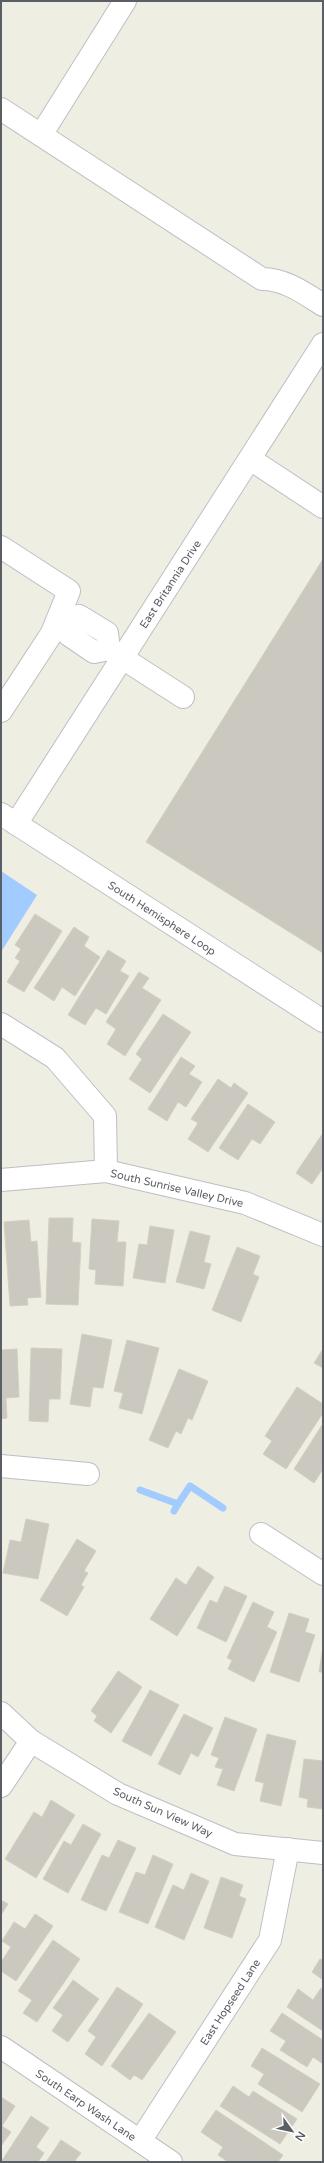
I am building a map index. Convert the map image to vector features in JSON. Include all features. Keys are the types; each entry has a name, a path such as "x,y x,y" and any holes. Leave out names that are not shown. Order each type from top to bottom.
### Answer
{"street":[{"path":"41,135 126,1"},
{"path":"1,109 262,280 274,279 287,284 323,305"},
{"name":"East Britannia Drive","path":"8,819 116,654 250,459 323,344"},
{"path":"250,459 323,507"},
{"path":"1,547 69,591 63,623 69,636 94,652 116,654 183,697"},
{"path":"1,711 52,633 63,623"},
{"name":"South Hemisphere Loop","path":"8,819 323,1021"},
{"path":"1,1024 55,1058 105,1116 106,1171"},
{"name":"South Sunrise Valley Drive","path":"1,1180 106,1171 245,1203 323,1236"},
{"path":"1,1466 88,1474"},
{"path":"261,1534 323,1574"},
{"name":"South Sun View Way","path":"1,1713 31,1742 118,1794 235,1844 323,1853"},
{"path":"1,1786 31,1742"},
{"name":"East Hopseed Lane","path":"140,2141 270,1940 288,1849"},
{"name":"South Earp Wash Lane","path":"1,2047 171,2162"}],"water":[{"path":"1,871 37,895 1,952"}],"building":[{"path":"323,559 323,953 146,842"},
{"path":"35,914 62,931 24,992 7,982 20,961 15,958 21,949 15,945"},
{"path":"74,927 89,937 84,946 100,957 75,996 62,987 54,1001 34,988"},
{"path":"108,950 126,961 120,971 129,976 106,1014 96,1008 85,1025 68,1015"},
{"path":"139,972 149,978 142,988 161,1000 125,1056 107,1044 116,1029 106,1022"},
{"path":"163,1014 191,1032 150,1093 129,1079 142,1059 136,1054"},
{"path":"181,1057 195,1066 189,1074 202,1082 186,1107 178,1102 167,1121 148,1109"},
{"path":"218,1079 231,1088 234,1083 248,1093 208,1152 188,1139 198,1123 191,1119"},
{"path":"248,1104 275,1122 260,1144 252,1139 238,1160 219,1148"},
{"path":"323,1133 323,1168 312,1184 296,1173"},
{"path":"49,1218 73,1218 72,1242 81,1243 78,1305 46,1304"},
{"path":"92,1219 119,1221 117,1242 126,1242 123,1286 95,1284 96,1270 89,1269"},
{"path":"29,1220 31,1242 37,1241 41,1297 27,1298 28,1305 10,1306 4,1222"},
{"path":"150,1226 174,1230 165,1283 133,1278 139,1244 147,1245"},
{"path":"190,1231 210,1236 204,1262 211,1264 204,1289 176,1282"},
{"path":"237,1247 260,1256 253,1274 259,1277 241,1322 212,1310"},
{"path":"82,1334 112,1340 103,1388 93,1387 90,1407 70,1404"},
{"path":"127,1340 159,1348 142,1414 119,1408 123,1393 114,1391"},
{"path":"31,1348 62,1349 60,1399 49,1399 48,1422 29,1421"},
{"path":"17,1349 19,1397 6,1398 7,1418 1,1419 1,1350"},
{"path":"323,1349 323,1368 314,1363"},
{"path":"179,1369 208,1381 192,1420 188,1418 181,1434 176,1431 168,1448 149,1440"},
{"path":"297,1387 323,1404 323,1413 286,1469 263,1454 272,1441 265,1436"},
{"path":"322,1425 323,1469 314,1483 294,1469"},
{"path":"26,1519 49,1524 38,1579 3,1573 10,1540 21,1542"},
{"path":"77,1539 96,1551 84,1571 88,1573 81,1585 84,1587 67,1616 40,1600"},
{"path":"198,1566 214,1577 177,1636 150,1619 176,1578 186,1585"},
{"path":"225,1586 247,1596 226,1642 197,1628 210,1600 217,1603"},
{"path":"253,1602 274,1612 267,1627 277,1632 254,1682 228,1669 232,1660 227,1658"},
{"path":"289,1613 309,1619 305,1632 315,1635 299,1682 270,1672"},
{"path":"323,1647 323,1672 319,1672"},
{"path":"118,1671 142,1687 111,1733 94,1721 97,1716 91,1711"},
{"path":"150,1690 179,1705 151,1756 122,1741"},
{"path":"184,1714 213,1728 198,1757 191,1753 180,1775 158,1764"},
{"path":"225,1717 257,1729 234,1791 217,1785 223,1769 215,1767 219,1758 211,1755"},
{"path":"267,1734 296,1741 281,1806 260,1801 264,1783 255,1781"},
{"path":"304,1759 323,1761 323,1809 307,1807 308,1799 299,1797"},
{"path":"51,1800 75,1815 36,1878 5,1859 34,1812 42,1817"},
{"path":"83,1824 101,1834 68,1893 43,1879 64,1841 71,1845"},
{"path":"118,1840 136,1848 106,1911 81,1900 102,1855 109,1858"},
{"path":"153,1855 173,1864 148,1924 119,1912 136,1872 145,1875"},
{"path":"191,1873 209,1881 184,1940 155,1927 173,1885 184,1890"},
{"path":"221,1877 243,1885 239,1896 246,1899 232,1938 204,1928"},
{"path":"1,1900 8,1904 1,1915"},
{"path":"35,1914 53,1926 16,1981 1,1971 1,1962 11,1947 2,1941 14,1922 25,1929"},
{"path":"53,1940 80,1959 37,2022 23,2013 32,2000 18,1991"},
{"path":"320,1959 323,1960 323,1980 312,1972"},
{"path":"73,1980 99,1999 68,2042 52,2031 63,2015 53,2008"},
{"path":"117,1987 143,2004 102,2066 85,2054 96,2037 88,2031"},
{"path":"321,1988 323,1990 323,2031 287,2007 298,1989 313,2000"},
{"path":"149,2013 176,2032 142,2080 134,2075 130,2080 111,2066"},
{"path":"282,2013 323,2040 323,2064 313,2057 307,2067 280,2050 286,2041 270,2031"},
{"path":"262,2048 320,2084 302,2112 258,2084 264,2074 251,2066"},
{"path":"233,2086 249,2097 253,2091 297,2119 280,2144 220,2106"},
{"path":"1,2097 15,2106 2,2126 11,2132 1,2146"},
{"path":"216,2110 283,2155 278,2162 228,2162 218,2155 223,2147 201,2132"},
{"path":"31,2116 49,2128 36,2147 44,2153 38,2162 1,2162"},
{"path":"61,2140 81,2153 74,2162 46,2162"}],"waterway":[{"path":"178,1504 190,1486 223,1508"},
{"path":"140,1490 178,1504 174,1511"}]}
